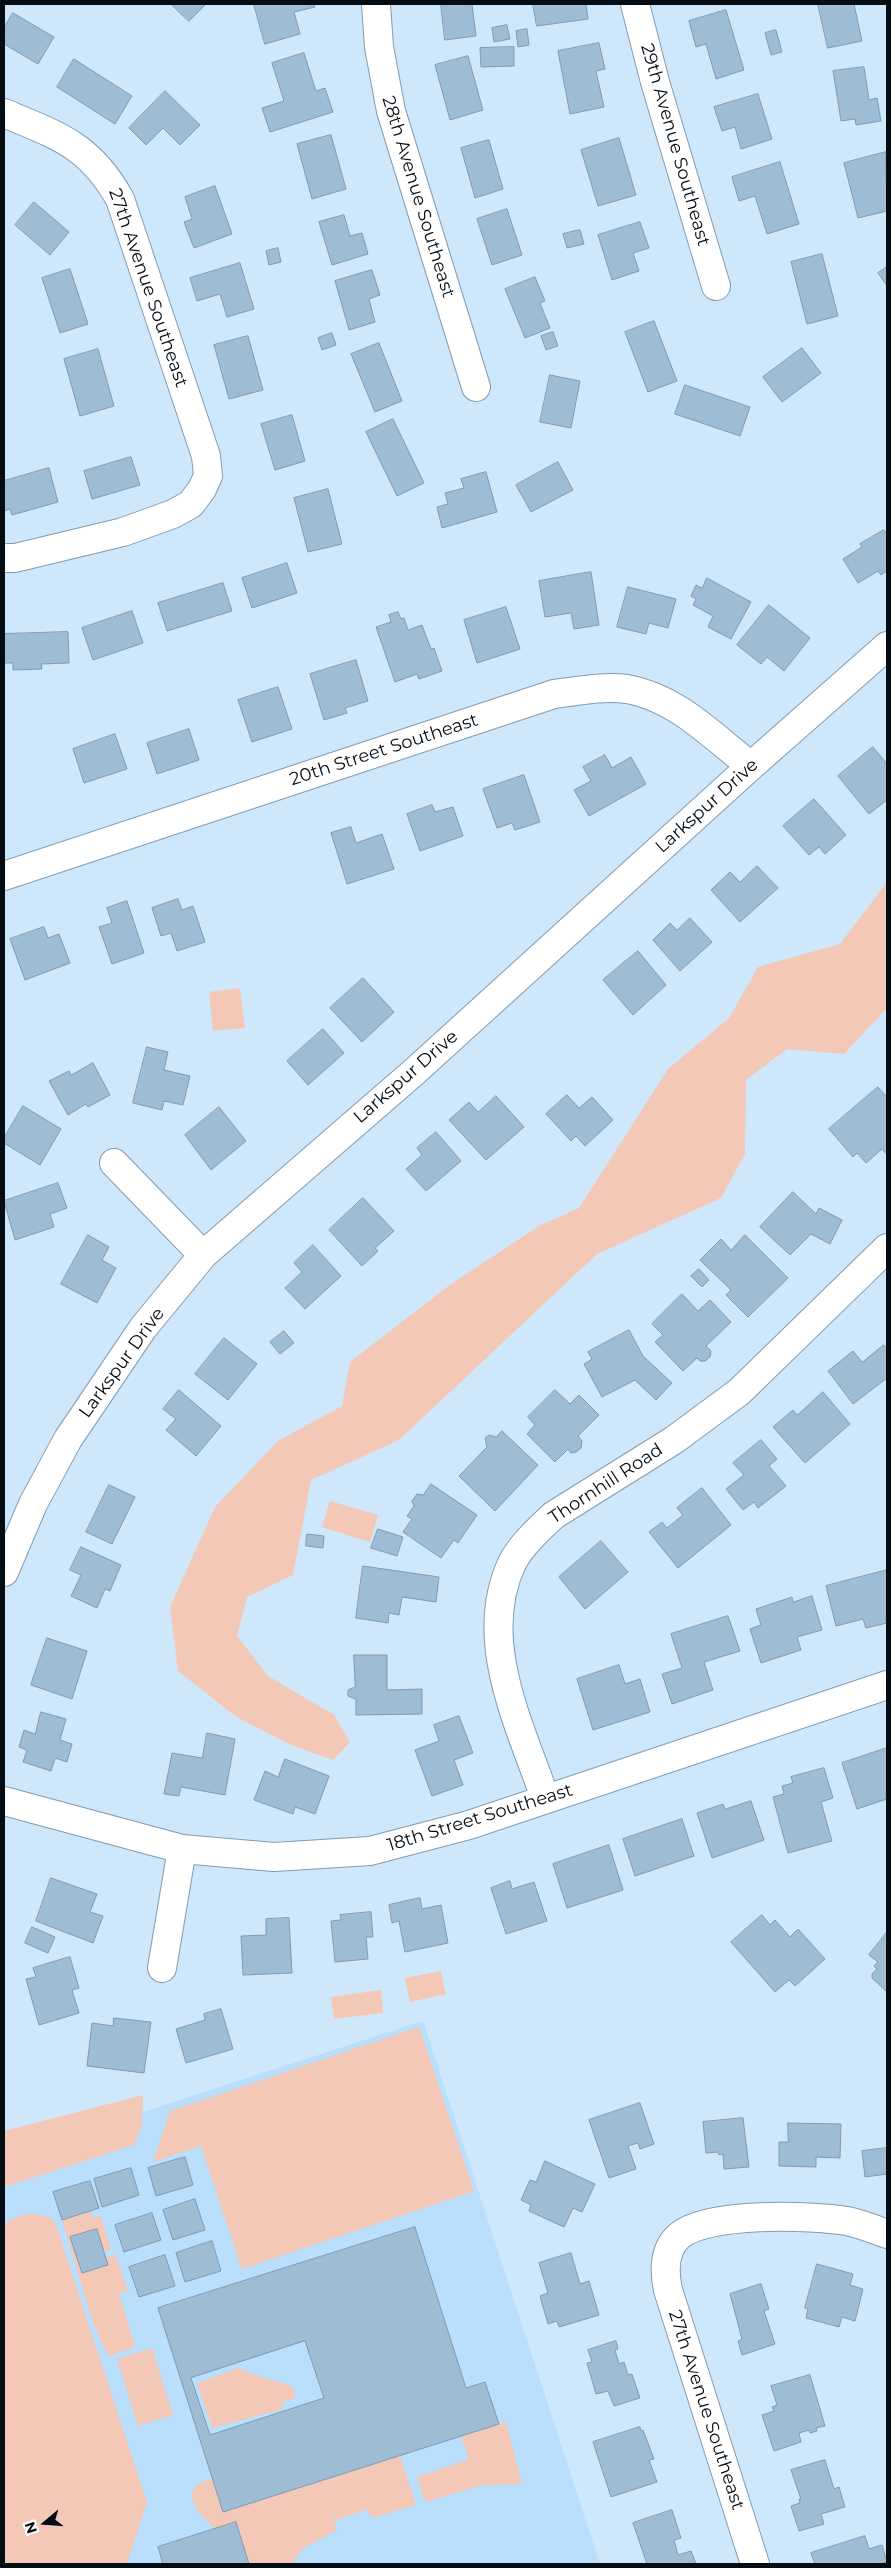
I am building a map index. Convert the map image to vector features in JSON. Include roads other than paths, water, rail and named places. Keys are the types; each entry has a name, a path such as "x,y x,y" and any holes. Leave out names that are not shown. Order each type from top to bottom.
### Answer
{"street":[{"name":"28th Avenue Southeast","path":"376,4 379,47 391,111 476,388"},
{"name":"29th Avenue Southeast","path":"635,4 655,82 716,286"},
{"name":"27th Avenue Southeast","path":"4,113 71,142 92,159 107,176 120,199 206,456 208,476 202,489 191,504 173,514 140,526 24,556 4,558"},
{"name":"Larkspur Drive","path":"6,1558 68,1439 143,1328 203,1255 414,1072 751,766 887,646"},
{"name":"20th Street Southeast","path":"4,876 554,694 598,688 627,689 651,695 676,707 751,766"},
{"path":"114,1163 203,1255"},
{"name":"Thornhill Road","path":"545,1798 504,1678 498,1645 498,1615 504,1585 513,1562 538,1529 554,1515 674,1440 739,1392 887,1248"},
{"name":"18th Street Southeast","path":"4,1801 182,1849 274,1857 370,1851 469,1825 887,1685"},
{"path":"162,1968 182,1849"},
{"name":"27th Avenue Southeast","path":"755,2564 668,2290 665,2275 667,2255 677,2237 686,2231 714,2223 741,2220 818,2217 849,2222 887,2234"}]}
